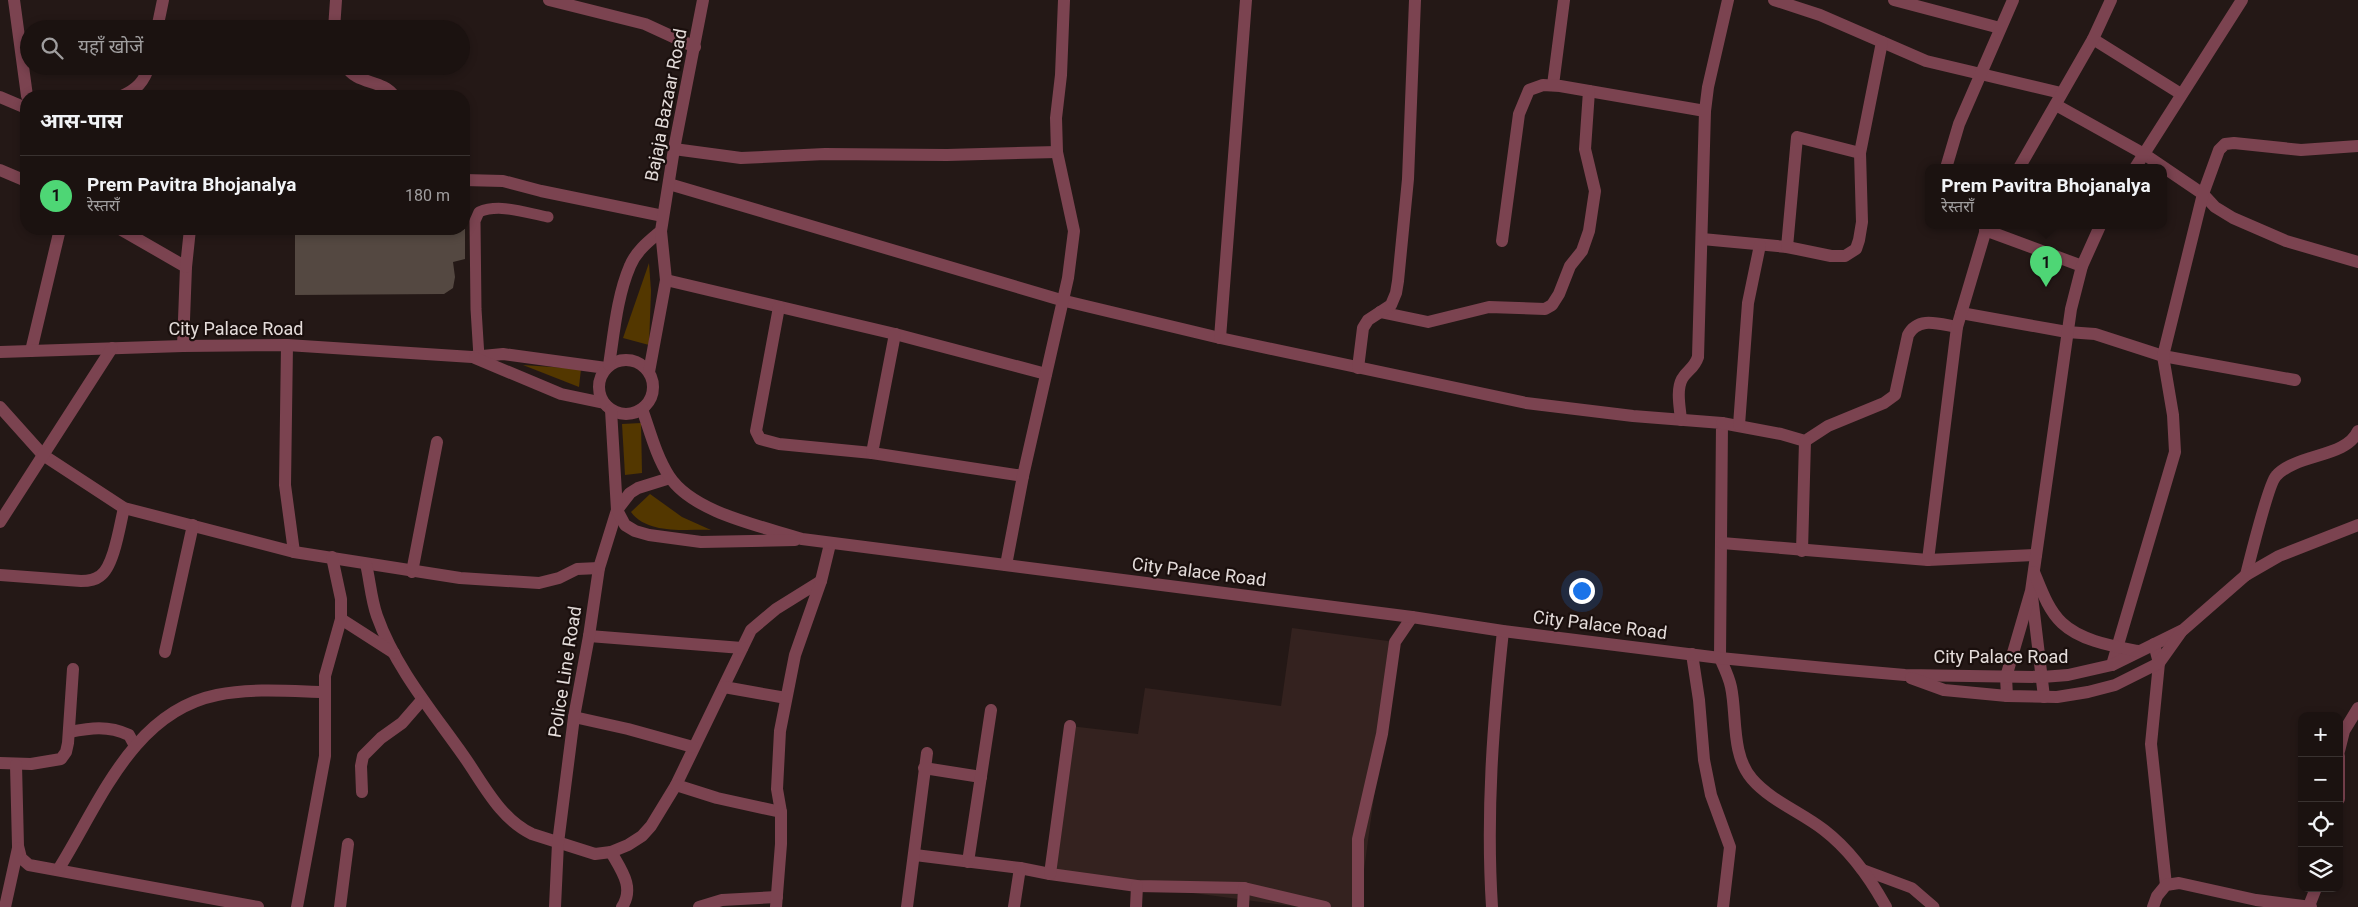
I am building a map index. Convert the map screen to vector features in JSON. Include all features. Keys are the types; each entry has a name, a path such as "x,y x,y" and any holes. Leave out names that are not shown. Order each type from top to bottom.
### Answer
{"street":[{"path":"14,0 20,44"},
{"path":"159,20 163,0"},
{"path":"335,20 336,0"},
{"path":"549,0 573,3 645,24 695,47"},
{"name":"Bajaja Bazaar Road","path":"663,216 703,0"},
{"path":"1006,565 1061,300 1068,278 1074,231 1057,152 1056,118 1061,75 1064,0"},
{"path":"1220,338 1246,0"},
{"path":"1358,368 1362,328 1391,305 1396,293 1405,226 1415,0"},
{"path":"1553,85 1564,0"},
{"path":"1681,420 1679,386 1682,378 1695,367 1698,357 1708,87 1728,0"},
{"path":"1774,0 1820,15 1926,61 2059,99 2159,164"},
{"path":"1894,0 2000,28"},
{"path":"1947,164 1959,124 2013,0"},
{"path":"2021,164 2093,39 2111,0"},
{"path":"2138,164 2242,0"},
{"path":"2093,39 2181,94"},
{"path":"1702,239 1787,247 1831,256 1845,256 1856,249 1862,222 1860,153 1882,42"},
{"path":"24,75 26,90"},
{"path":"136,90 146,75"},
{"path":"354,75 388,90"},
{"path":"1502,241 1517,127 1523,102 1529,90 1543,85 1553,85 1706,110"},
{"path":"1380,312 1428,322 1489,306 1545,309 1552,305 1570,266 1582,251 1589,231 1596,191 1585,149 1590,91"},
{"path":"0,97 20,105"},
{"path":"1787,247 1797,137 1860,153"},
{"path":"2112,665 2175,452 2173,415 2163,356 2203,194 2219,150 2225,144 2301,150 2358,146"},
{"path":"674,149 741,158 825,154 1057,152"},
{"path":"0,170 20,178"},
{"path":"2167,170 2203,194 2215,207 2257,230 2286,242 2358,262"},
{"path":"470,180 503,181 541,191 663,216 661,231 666,280 649,372"},
{"path":"669,184 1061,300 1220,338 1526,403 1740,425 1805,441 1828,426 1884,404 1895,395 1899,385 1908,335 1912,327 1923,322 1957,327"},
{"path":"1928,560 1957,327 1986,229"},
{"path":"1989,229 2082,266"},
{"path":"2007,696 2006,677 2031,591 2067,332 2082,266 2099,229"},
{"path":"617,510 607,407 598,392 598,383 608,367 623,288 630,265 644,245 661,231"},
{"path":"31,351 59,235"},
{"path":"130,235 186,267"},
{"path":"183,346 186,267 189,235"},
{"path":"1740,425 1748,303 1760,245"},
{"path":"666,280 895,334 1046,374"},
{"path":"779,307 756,431 760,439 780,444 872,453 1023,476"},
{"path":"1961,313 2067,332 2095,334 2163,356 2295,380"},
{"path":"872,453 895,334"},
{"path":"288,345 285,484 294,552"},
{"name":"City Palace Road","path":"0,352 183,346 288,345 476,357"},
{"path":"0,522 112,348"},
{"path":"503,354 608,367 625,359 634,360 649,372 653,381 653,390 651,399 642,409 631,414 622,414 607,407 561,394 476,357 503,354"},
{"path":"0,407 43,455 124,508 294,552 412,572 484,580 539,582 559,578 578,569 599,568"},
{"name":"City Palace Road","path":"642,409 659,456 670,478 684,493 698,502 727,514 802,539 1720,658 1904,675 2068,676 2112,665 2183,630 2246,575 2287,553 2358,525"},
{"path":"1722,423 1720,658 1731,688 1740,752 1745,768 1752,779 1764,790 1824,830 1861,868 1886,907"},
{"path":"2246,575 2274,478 2295,461 2346,445 2358,431"},
{"path":"1802,551 1805,441"},
{"path":"412,572 437,442"},
{"name":"Police Line Road","path":"555,907 558,842 574,717 599,568 617,510 630,493 638,488 670,478"},
{"path":"0,575 81,581 100,576 106,571 110,561 124,508"},
{"name":"City Palace Road","path":"617,510 625,525 635,531 649,535 701,542 802,539"},
{"path":"165,652 192,525"},
{"path":"1722,543 1928,560 2036,555"},
{"path":"699,907 722,900 776,902 781,812 777,789 780,731 795,655 822,581 830,544"},
{"path":"297,907 325,756 324,692 327,664 341,619 341,599 332,557"},
{"path":"366,564 376,611 396,654 422,700 509,818 532,834 595,854 611,852 628,845 642,836 652,826 676,785 751,630 761,620 822,581"},
{"path":"2034,572 2049,606 2062,623 2080,635 2117,647 2138,651"},
{"path":"2031,591 2044,697"},
{"path":"1358,907 1358,839 1382,734 1395,642 1412,617"},
{"path":"341,619 396,654"},
{"path":"1904,675 1944,690 2007,696 2057,697 2088,692 2115,685 2158,663 2183,630"},
{"path":"1492,907 1489,846 1491,768 1503,631"},
{"path":"589,636 742,648"},
{"path":"2154,644 2158,663 2151,744 2166,885"},
{"path":"1692,654 1699,700 1704,760 1711,795 1730,847 1723,907"},
{"path":"0,763 16,765 62,759 66,752 69,732 73,669"},
{"path":"724,687 786,698"},
{"path":"58,870 108,784 134,746 156,725 184,706 218,694 324,692"},
{"path":"362,792 361,766 363,756 381,738 402,723 422,700"},
{"path":"2343,735 2358,708"},
{"path":"968,862 991,710"},
{"path":"574,717 628,729 693,747"},
{"path":"1050,874 1070,726"},
{"path":"69,732 109,728 128,735 134,746"},
{"path":"908,907 927,753"},
{"path":"16,765 18,846 21,858 29,865 258,907"},
{"path":"924,768 981,777"},
{"path":"676,785 717,798 781,812"},
{"path":"340,907 348,844"},
{"path":"5,907 18,846"},
{"path":"611,852 628,885 628,895 622,907"},
{"path":"915,855 1020,868 1138,886 1244,888 1325,907"},
{"path":"1014,907 1020,868"},
{"path":"2153,907 2157,896 2166,885 2179,883 2256,900 2310,907 2315,892"},
{"path":"1136,907 1138,886"},
{"path":"1243,907 1244,888"}],"lane":[{"path":"476,357 476,221 479,212 488,208 502,208 548,217"},
{"path":"1861,868 1912,888 1934,907"}],"shaded area":[{"path":"649,263 651,291 649,345 623,338"},
{"path":"523,365 581,369 579,387"},
{"path":"641,423 642,473 625,475 622,424"},
{"path":"650,494 682,517 711,530 657,528 638,519 631,512"},
{"path":"1292,628 1395,642 1359,907 1298,907 1050,874 1070,726 1138,734 1145,688 1281,706"}],"building":[{"path":"295,235 465,235 465,259 453,262 455,277 453,288 444,294 295,295"}],"place":[{"name":"Prem Pavitra Bhojanalya","path":"2046,287"}]}
